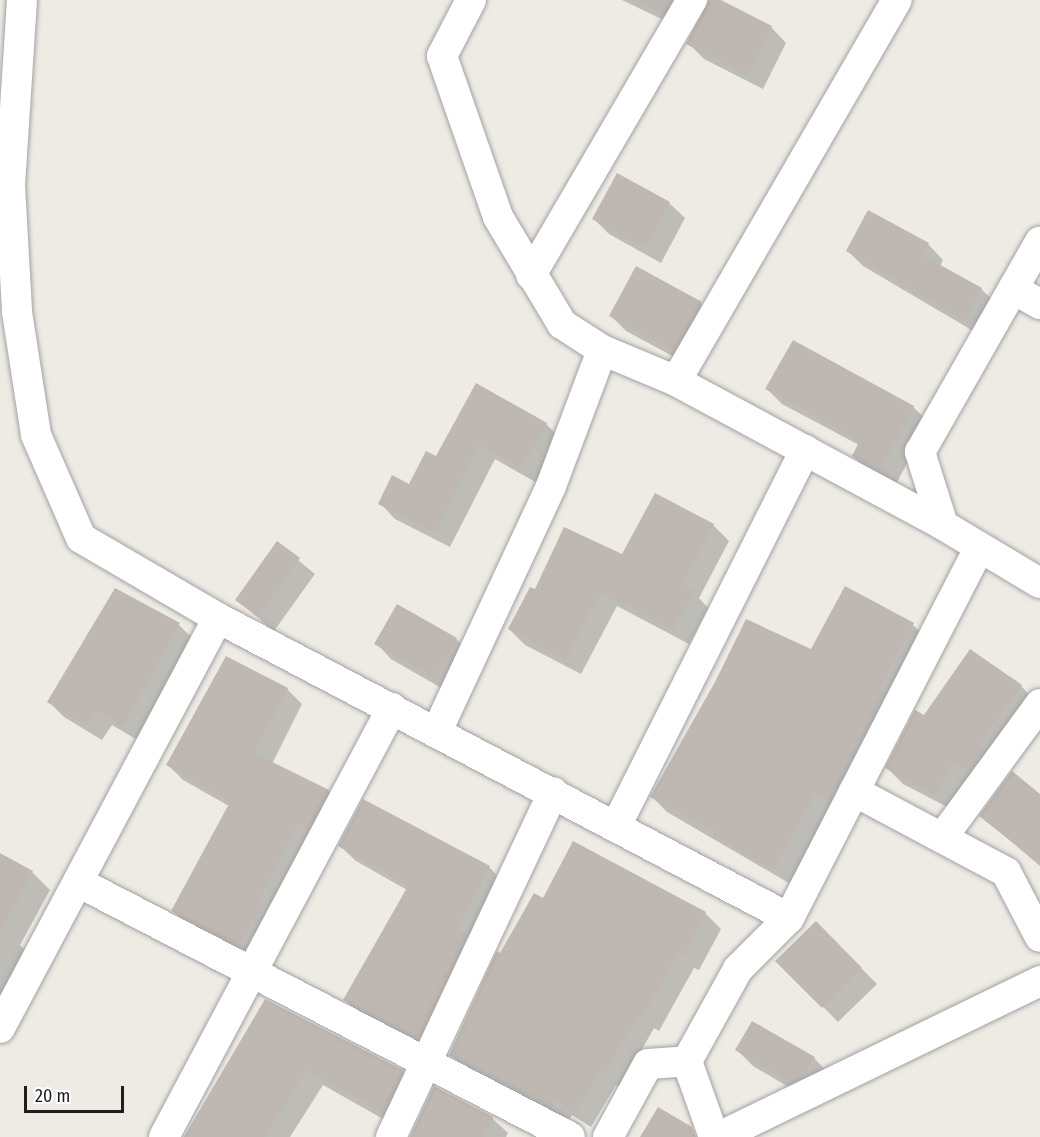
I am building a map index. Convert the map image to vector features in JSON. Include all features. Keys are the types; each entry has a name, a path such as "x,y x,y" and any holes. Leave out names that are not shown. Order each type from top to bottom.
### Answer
{"street":[{"path":"22,0 5,184 17,312 36,435 81,538 218,618 437,730 789,918"},
{"path":"471,0 442,56 498,218 562,324 602,350 676,381 805,450 943,525 1040,583"},
{"path":"531,275 693,0"},
{"path":"676,381 897,0"},
{"path":"943,525 920,452 1040,242"},
{"path":"1013,289 1040,304"},
{"path":"437,730 551,486 602,350"},
{"path":"616,826 805,450"},
{"path":"714,1137 687,1061 738,969 789,918 979,548"},
{"path":"0,1028 218,618"},
{"path":"942,838 1040,704"},
{"path":"164,1137 392,708"},
{"path":"854,791 1006,872 1040,937"},
{"path":"391,1137 553,792"},
{"path":"78,882 570,1137"},
{"path":"719,1137 1038,987"},
{"path":"608,1137 648,1064 687,1061"}],"building":[{"path":"636,0 672,0 664,14"},
{"path":"709,0 721,0 772,26 747,75 686,44"},
{"path":"617,173 670,202 645,248 592,219"},
{"path":"868,210 929,243 922,255 982,288 964,321 846,251"},
{"path":"636,266 702,302 673,351 609,316"},
{"path":"793,340 914,406 880,471 852,456 860,440 765,389"},
{"path":"476,383 547,423 521,468 479,445 435,532 378,504 392,475 409,484 426,451 436,456"},
{"path":"655,493 714,524 682,585 694,591 673,630 601,592 565,660 508,629 530,587 535,589 564,527 622,554"},
{"path":"277,541 300,558 258,617 235,600"},
{"path":"845,586 914,623 879,690 885,694 830,800 816,793 773,869 713,835 715,831 650,797 715,682 746,619 811,649"},
{"path":"115,588 180,623 123,727 96,710 86,726 47,702"},
{"path":"397,604 457,638 434,678 374,644"},
{"path":"970,649 1022,685 979,745 985,750 969,771 952,762 935,795 885,768 915,710 924,715"},
{"path":"226,656 288,688 254,753 329,790 308,829 298,823 259,899 264,902 239,946 171,911 230,802 166,765"},
{"path":"1012,771 1040,794 1040,864 979,816"},
{"path":"363,799 490,866 457,928 467,934 418,1039 343,1000 408,886 338,846"},
{"path":"573,841 706,912 683,956 678,953 643,1016 639,1014 604,1073 600,1071 576,1112 556,1100 552,1108 449,1055 497,951 500,953 534,893 543,898"},
{"path":"0,853 33,871 0,932"},
{"path":"816,921 862,968 822,1008 775,961"},
{"path":"265,999 403,1070 383,1113 307,1070 265,1137 184,1137"},
{"path":"752,1021 815,1057 803,1077 791,1083 735,1050"},
{"path":"434,1086 493,1117 483,1137 410,1137"},
{"path":"658,1107 692,1127 696,1137 640,1137"}]}
